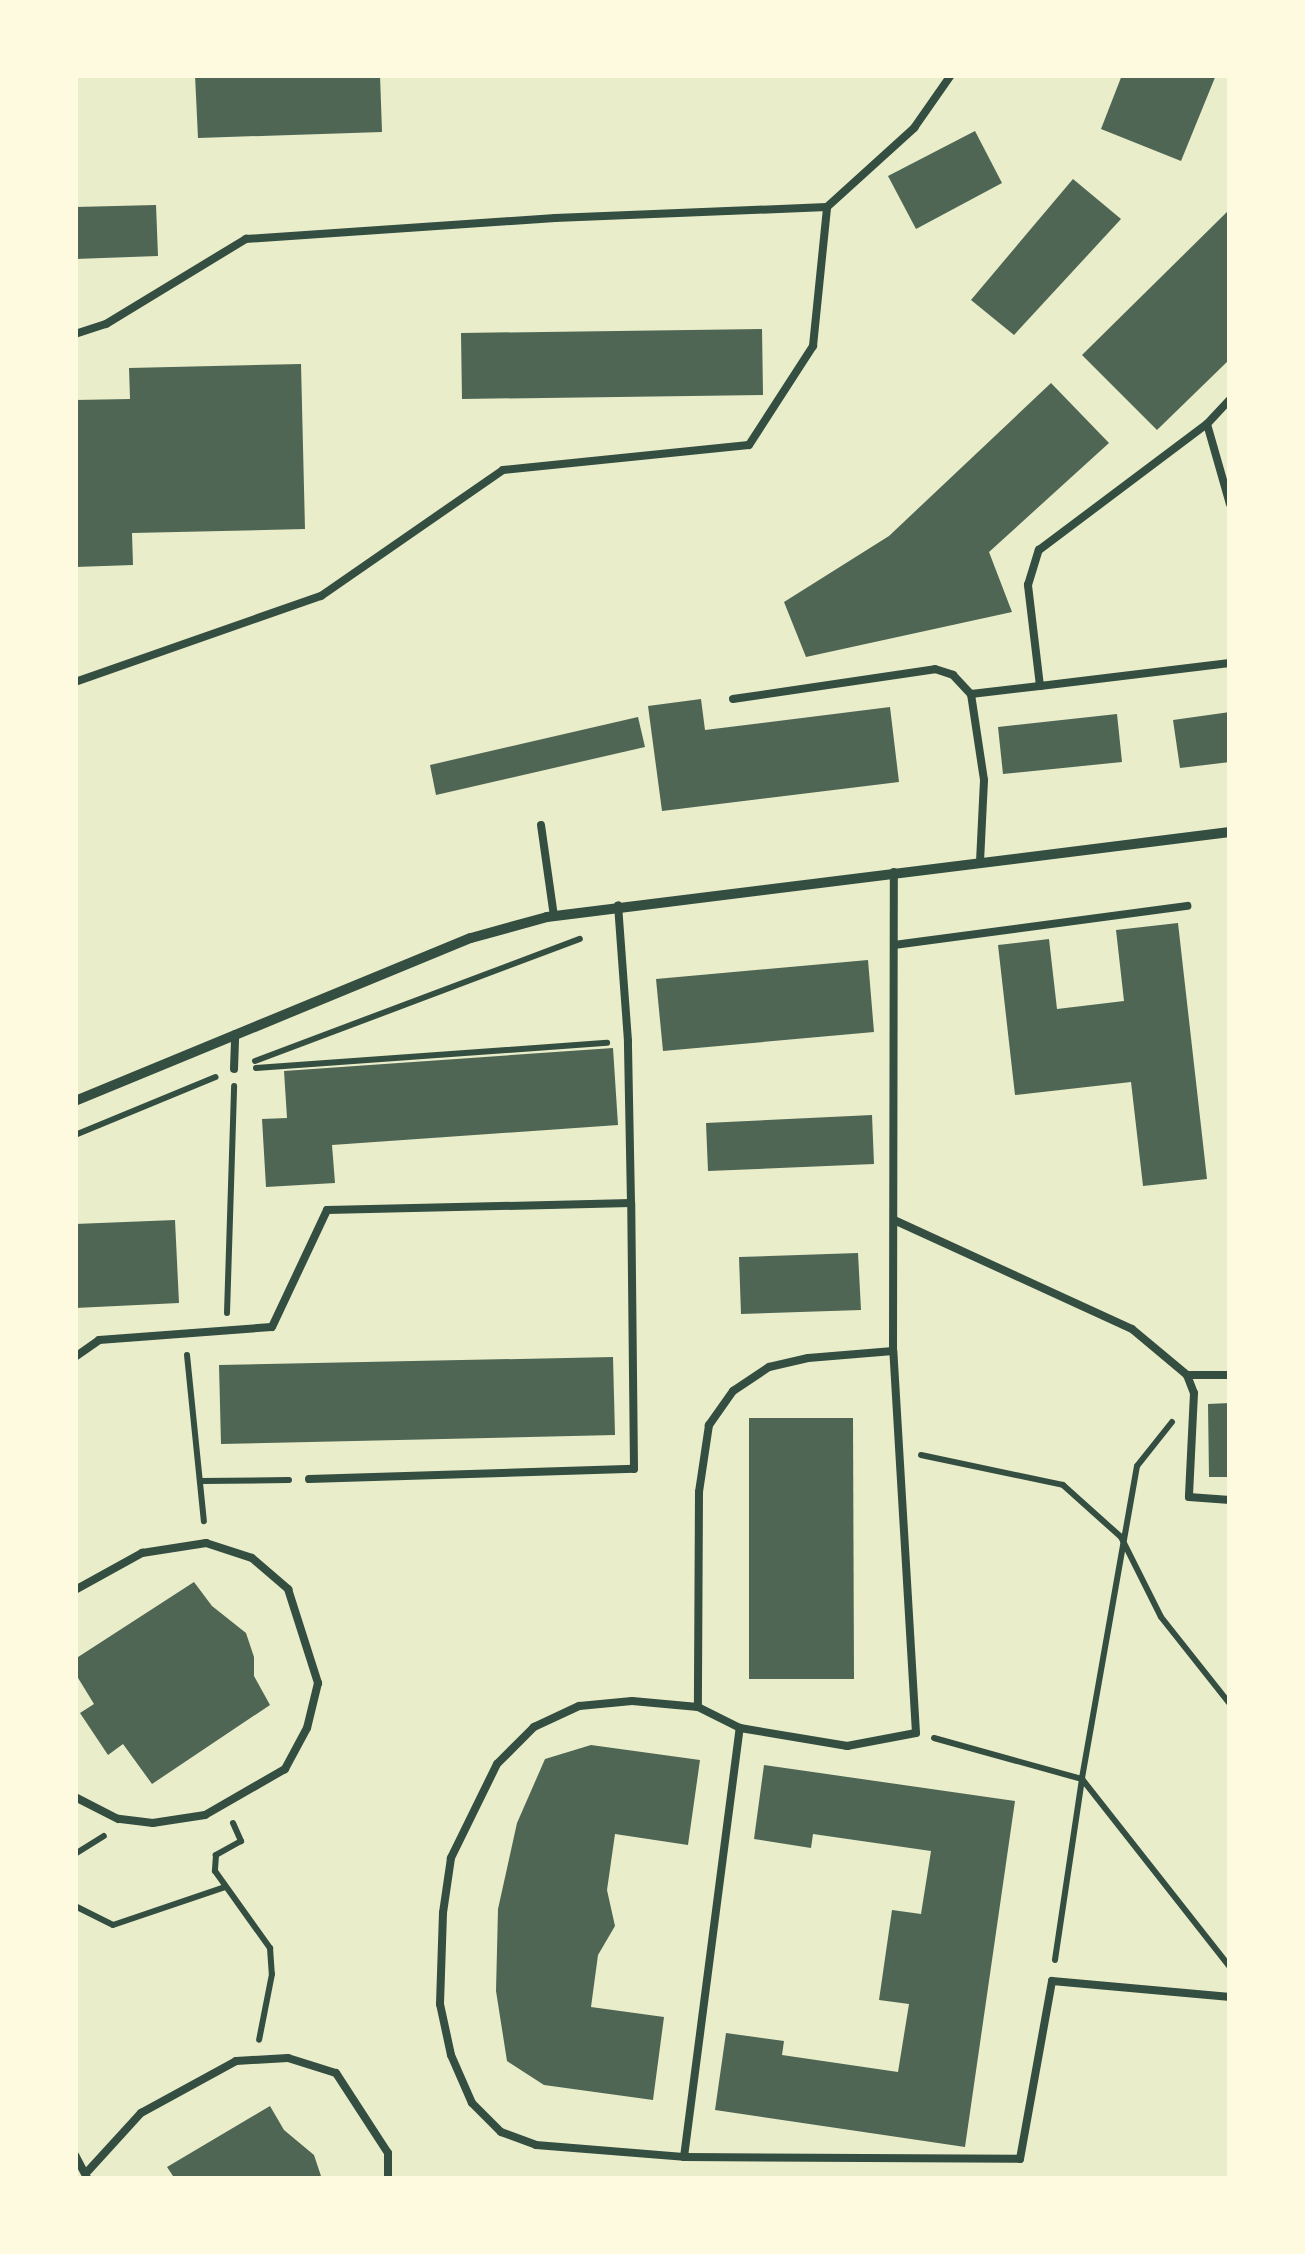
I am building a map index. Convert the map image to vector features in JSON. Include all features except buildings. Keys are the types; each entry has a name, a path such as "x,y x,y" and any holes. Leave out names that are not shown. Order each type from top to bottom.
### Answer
{"street":[{"path":"75,1101 472,938 554,916 618,905 1230,832"}],"lane":[{"path":"75,334 106,324 246,239 555,218 827,207 914,128 952,75"},
{"path":"75,682 321,596 503,470 749,445 813,346 827,207"},
{"path":"1040,686 1028,585 1038,550 1207,424 1230,399"},
{"path":"1207,424 1230,504"},
{"path":"971,694 1230,663"},
{"path":"733,699 934,669 953,675 971,694 984,780 980,862"},
{"path":"542,825 554,916"},
{"path":"894,872 893,1351 916,1733 847,1746 740,1728 698,1707 632,1701 578,1706 534,1727 497,1764 451,1858 442,1913 440,2004 451,2055 472,2103 502,2132 536,2145 684,2156 1020,2159 1052,1981 1230,1996"},
{"path":"309,1479 634,1470 628,1041 618,905"},
{"path":"894,946 1187,906"},
{"path":"234,1069 235,1034"},
{"path":"75,1357 99,1340 272,1327 327,1210 632,1203"},
{"path":"894,1220 1132,1328 1187,1376 1194,1393 1189,1498 1230,1500"},
{"path":"698,1707 700,1492 709,1424 733,1391 769,1367 808,1358 893,1351"},
{"path":"1187,1376 1230,1375"},
{"path":"75,1590 142,1552 206,1542 252,1558 288,1589 318,1682 307,1728 285,1769 205,1815 153,1823 118,1819 75,1797"},
{"path":"684,2156 740,1728"},
{"path":"75,2155 88,2175 141,2112 236,2061 288,2058 336,2073 388,2152 388,2179"}],"path":[{"path":"75,1135 234,1069 619,924"},
{"path":"234,1069 628,1041"},
{"path":"227,1331 234,1069"},
{"path":"185,1334 204,1520"},
{"path":"1052,1981 1121,1536 1136,1466 1194,1393"},
{"path":"899,1450 1063,1486 1121,1536 1161,1617 1230,1704"},
{"path":"200,1481 309,1479"},
{"path":"916,1733 1082,1779 1230,1967"},
{"path":"224,1804 241,1841 216,1855 214,1871 270,1948 272,1974 255,2060"},
{"path":"75,1906 113,1925 224,1887"}]}
